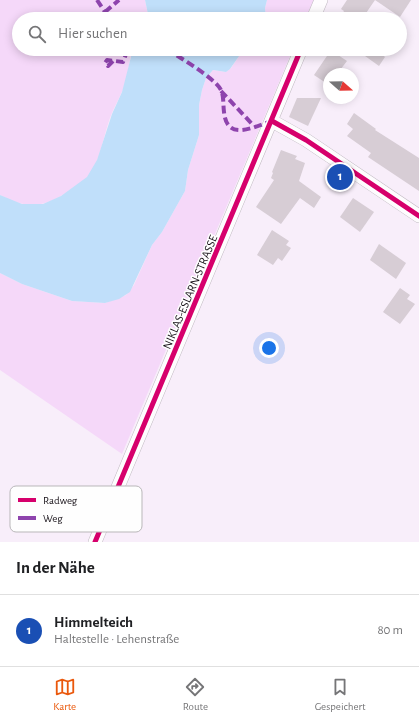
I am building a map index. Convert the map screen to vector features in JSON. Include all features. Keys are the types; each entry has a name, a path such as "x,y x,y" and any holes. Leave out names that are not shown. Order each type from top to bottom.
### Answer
{"street":[{"path":"316,12 321,0"},
{"name":"NIKLAS-ESLARN-STRASSE","path":"119,486 298,56"},
{"path":"272,121 306,140 419,216"},
{"name":"NIKLAS-ESLARN-STRASSE","path":"95,542 99,532"}],"shaded area":[{"path":"0,0 145,0 148,12 12,12 12,56 131,56 123,90 110,118 98,158 89,175 64,194 46,203 38,205 20,203 0,195"},
{"path":"267,0 314,0 309,12 265,12"},
{"path":"239,56 290,56 122,454 0,370 0,273 22,284 72,301 105,303 126,295 134,285 152,245 162,232 185,191 188,170 199,135 199,105 206,78 213,70 226,72 231,68"}],"water":[{"path":"145,0 267,0 265,12 148,12"},
{"path":"131,56 239,56 226,72 213,70 206,78 199,105 199,135 188,170 185,191 162,232 152,245 130,292 119,299 105,303 72,301 22,284 0,273 0,195 22,204 43,204 61,196 87,177 97,160 112,114 122,92"}],"building":[{"path":"347,0 375,0 367,12 343,12 341,9"},
{"path":"375,0 411,0 403,12 393,12"},
{"path":"327,56 340,56 347,61 342,68 323,68 323,81 314,75"},
{"path":"365,56 384,56 385,57 379,66"},
{"path":"297,98 321,98 308,126 289,117"},
{"path":"354,113 376,129 375,130 419,158 419,191 368,157 371,153 347,136 353,129 347,124"},
{"path":"281,150 297,156 295,159 305,163 299,181 321,197 314,208 300,198 281,224 256,207 274,180 271,178 272,172"},
{"path":"353,198 374,212 360,232 340,217"},
{"path":"272,230 289,241 286,245 291,248 282,261 278,258 273,265 257,255"},
{"path":"379,244 406,263 396,279 370,260"},
{"path":"400,288 410,295 407,299 415,304 400,324 383,312"}],"marked path":[{"path":"97,0 105,12"},
{"path":"105,12 119,0"},
{"path":"113,61 108,66 105,63 107,60 123,62 125,56"},
{"path":"178,56 205,74 221,90 226,121 230,127 235,130 242,130 272,121"},
{"path":"221,91 254,126"}],"cycle path":[{"path":"118,486 298,56"},
{"path":"272,121 306,140 419,216"},
{"path":"95,542 99,532"}],"place":[{"name":"Himmelteich","path":"340,177"}]}
